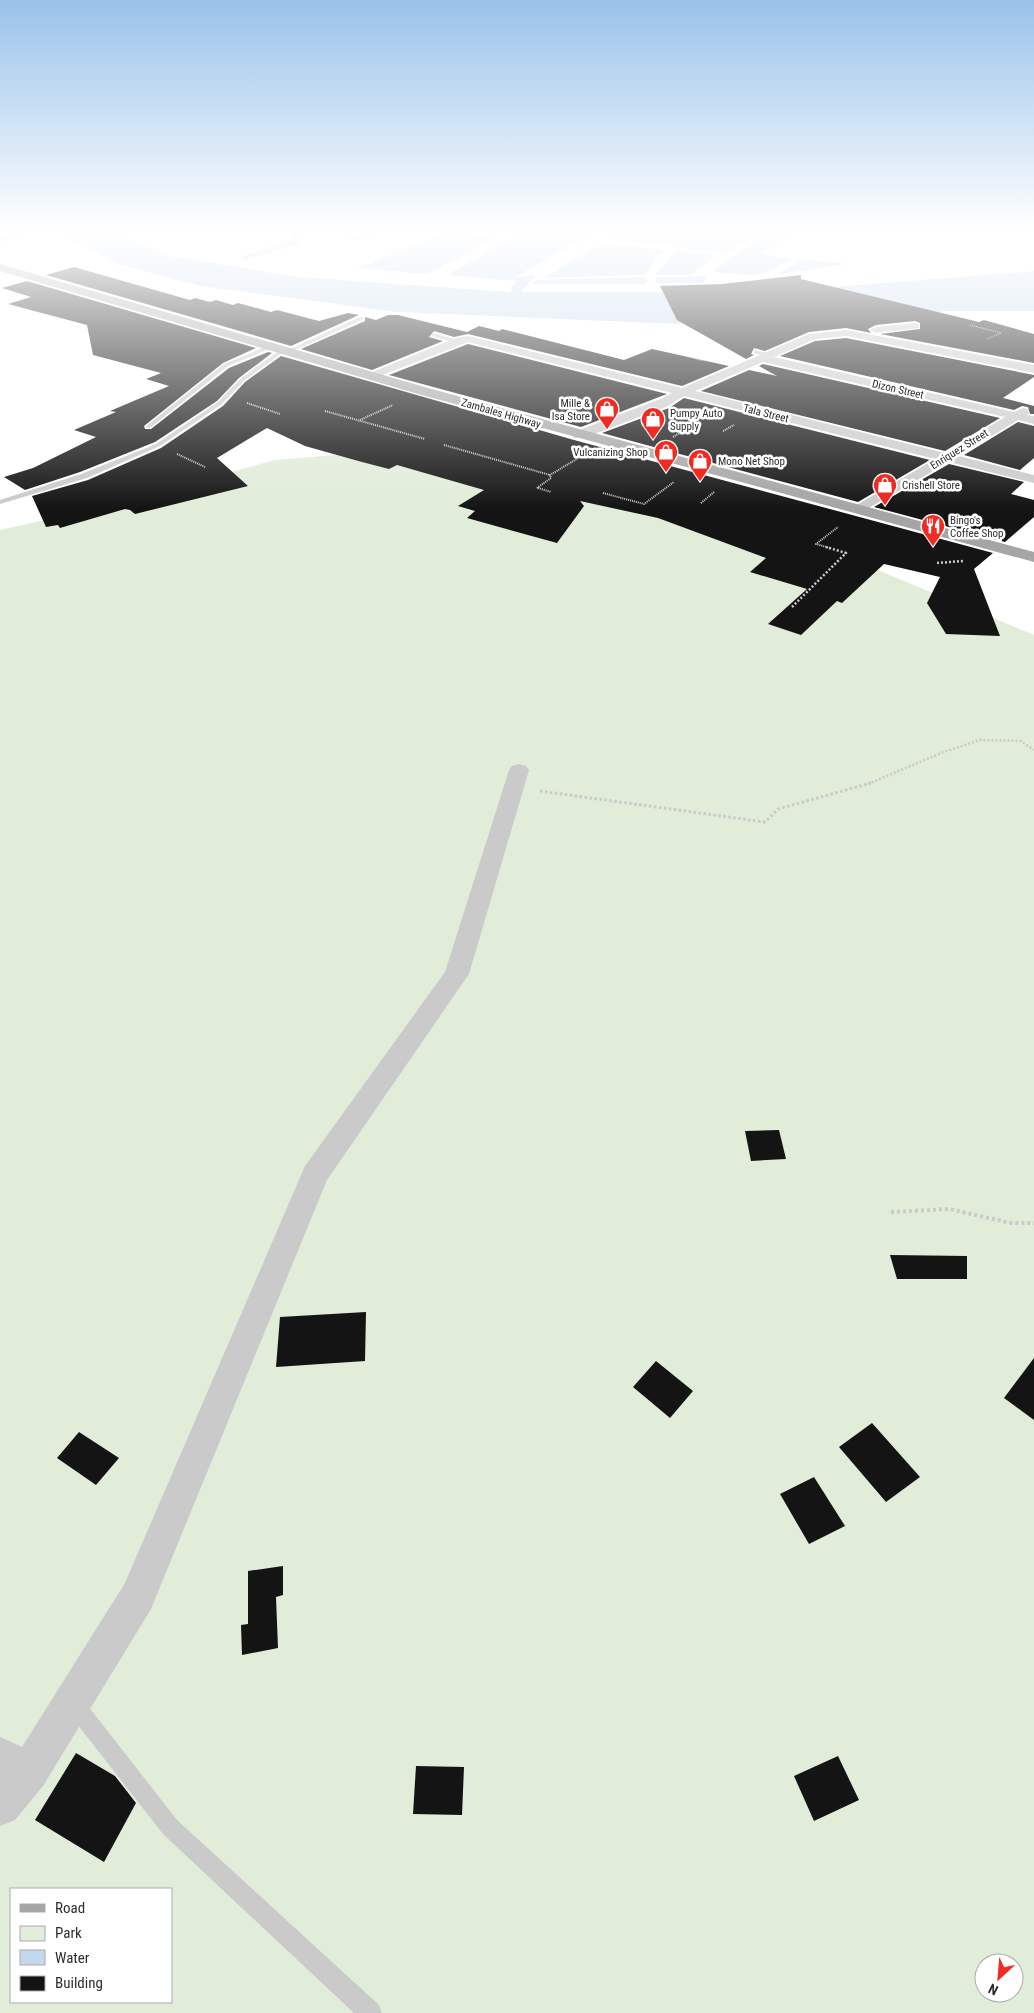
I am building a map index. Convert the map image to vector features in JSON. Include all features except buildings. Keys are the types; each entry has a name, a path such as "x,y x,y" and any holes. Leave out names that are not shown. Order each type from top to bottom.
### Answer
{"main road":[{"name":"Zambales Highway","path":"186,321 604,442 1034,557"}],"street":[{"path":"580,435 663,403 762,355 813,336 915,326"},
{"path":"846,333 1034,369"},
{"path":"371,375 462,340"},
{"name":"Tala Street","path":"462,340 1034,479"},
{"name":"Dizon Street","path":"762,355 1034,420"},
{"name":"Enriquez Street","path":"860,509 1034,406"},
{"path":"0,1805 14,1764 73,1702 138,1596 315,1174 457,974 517,778"}],"lane":[{"path":"148,427 226,365 282,349 354,321"},
{"path":"433,335 462,340"},
{"path":"0,502 84,476 158,445 227,397 242,380 282,349"},
{"path":"73,1702 170,1827 371,2013"}],"path":[{"path":"227,397 280,414"},
{"path":"325,411 424,439"},
{"path":"551,492 537,488 551,478 550,475 604,442"},
{"path":"158,445 205,466"},
{"path":"444,445 550,475"},
{"path":"603,493 644,504 695,466"},
{"path":"792,608 846,554 816,544 860,509"},
{"path":"517,778 765,822 778,809 859,788 942,753 980,740 1021,741 1034,750"},
{"path":"891,1212 949,1209 1011,1223 1034,1223"}],"green space":[{"path":"370,452 501,472 875,569 1034,635 1034,2013 0,2013 0,530 95,509 275,460"}],"water":[{"path":"609,321 776,321 705,325"}],"place":[{"name":"Mille & Isa Store","path":"607,430"},
{"name":"Pumpy Auto Supply","path":"653,440"},
{"name":"Vulcanizing Shop","path":"666,473"},
{"name":"Mono Net Shop","path":"700,482"},
{"name":"Crishell Store","path":"885,506"},
{"name":"Bingo's Coffee Shop","path":"933,547"}]}
